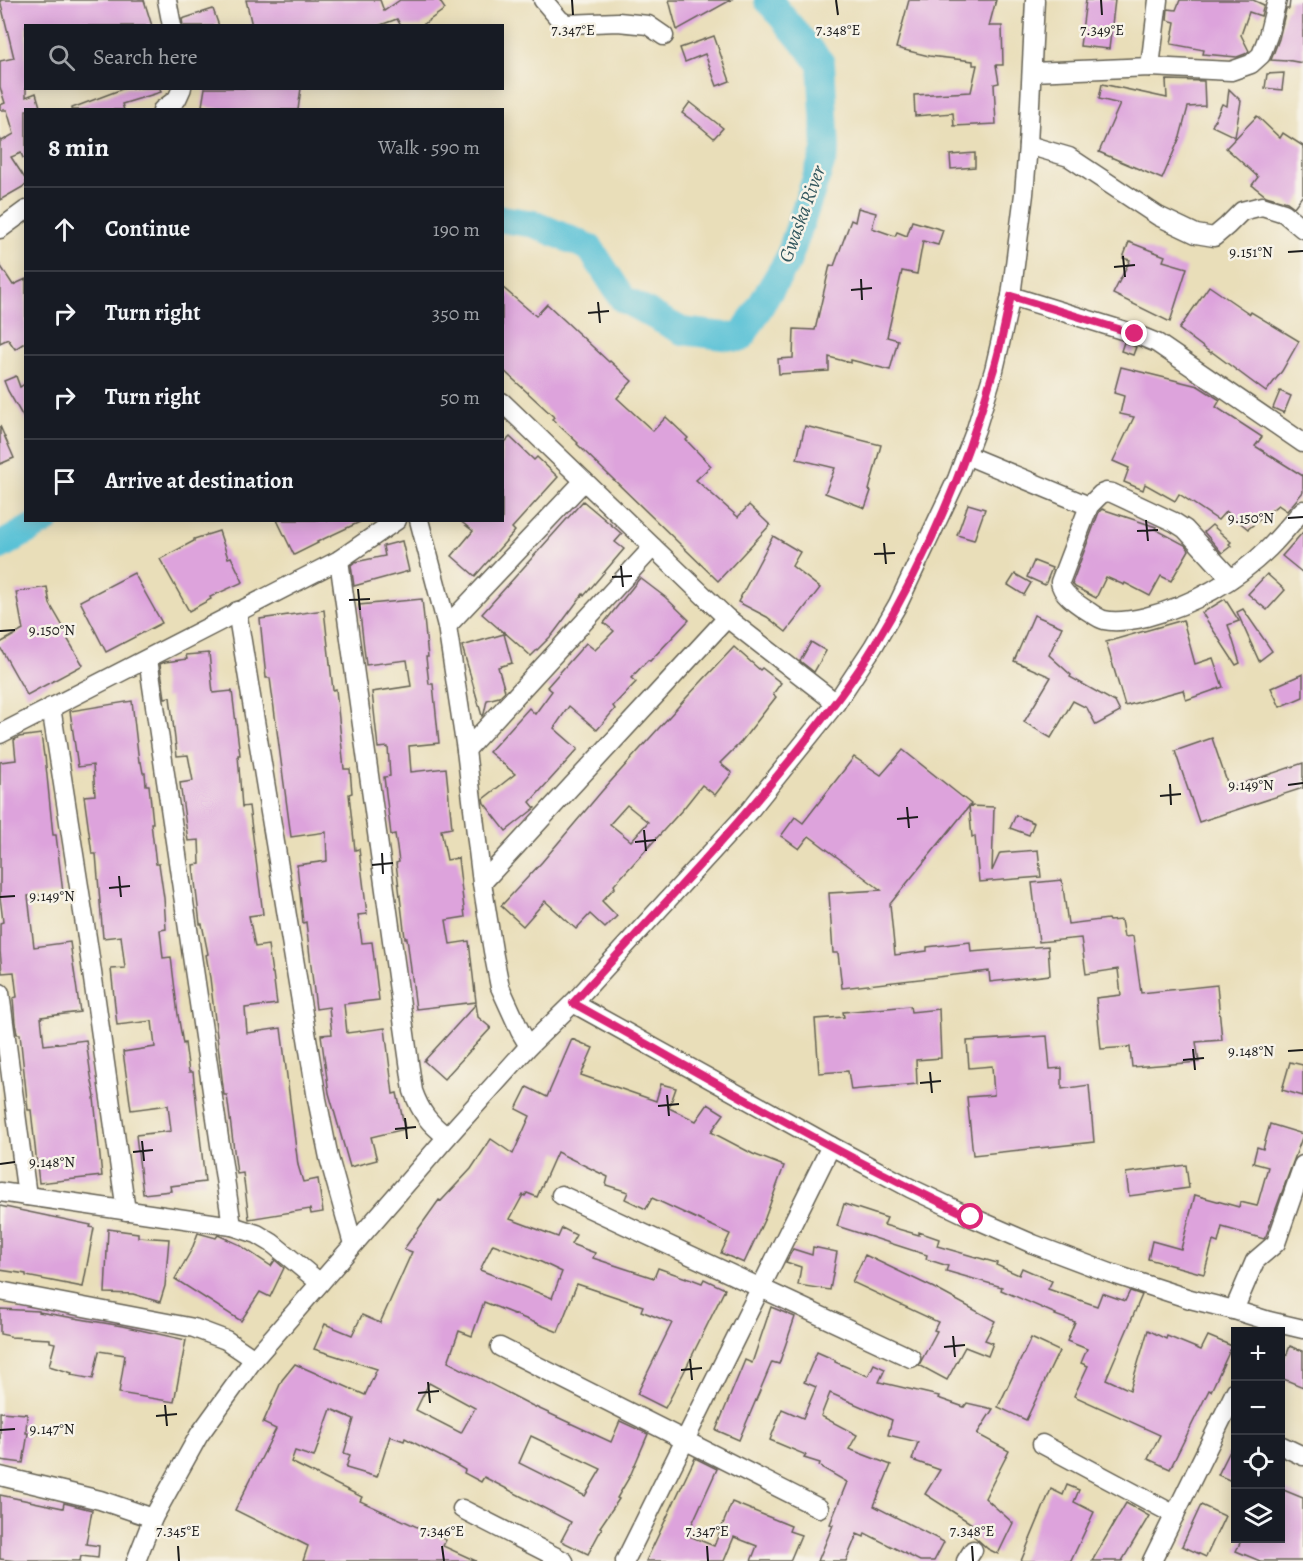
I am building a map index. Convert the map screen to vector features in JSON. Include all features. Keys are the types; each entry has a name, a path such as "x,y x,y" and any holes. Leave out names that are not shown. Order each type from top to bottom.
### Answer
{"street":[{"path":"167,0 172,24"},
{"path":"543,0 560,20 567,24 618,22 648,25 664,36"},
{"path":"136,1561 153,1518 199,1435 254,1359 447,1137 750,810 836,703 898,604 957,480 994,370 1011,296 1028,145 1035,0"},
{"path":"1150,67 1158,0"},
{"path":"1032,72 1150,67 1231,71 1251,64 1261,55 1277,0"},
{"path":"165,108 177,99 181,90"},
{"path":"1028,145 1069,157 1158,216 1196,234 1214,237 1242,211 1262,206 1284,213 1303,229"},
{"path":"0,229 24,211"},
{"path":"1011,296 1135,334 1157,343 1303,443"},
{"path":"506,412 584,481 727,618 836,703"},
{"path":"966,455 1089,506"},
{"path":"447,626 584,481"},
{"path":"1232,579 1185,529 1106,492 1089,506 1060,582 1065,592 1085,609 1104,620 1136,619 1165,612 1197,599 1232,579 1269,548 1303,510"},
{"path":"0,734 339,560 394,522"},
{"path":"420,522 447,626 466,750 482,883 500,987 520,1031 530,1046"},
{"path":"466,750 653,547"},
{"path":"339,560 413,1091 419,1108 431,1124 447,1137"},
{"path":"237,611 317,1099 329,1158 353,1244"},
{"path":"482,883 727,618"},
{"path":"148,659 232,1226"},
{"path":"51,707 126,1211"},
{"path":"0,993 27,1196"},
{"path":"573,1003 910,1188 1033,1244 1110,1273 1190,1299 1234,1310 1267,1327"},
{"path":"625,1561 831,1146"},
{"path":"1234,1310 1255,1261 1276,1243 1303,1165"},
{"path":"0,1192 232,1226 257,1234 272,1243 320,1283"},
{"path":"561,1195 911,1358"},
{"path":"0,1292 194,1328 226,1340 254,1359"},
{"path":"1285,1328 1303,1329"},
{"path":"501,1347 819,1508"},
{"path":"1158,1559 1175,1515 1229,1420"},
{"path":"1042,1444 1175,1515"},
{"path":"1285,1447 1303,1456"},
{"path":"0,1476 100,1500 153,1518"},
{"path":"462,1509 564,1561"}],"building":[{"path":"0,0 144,0 151,24 24,24 24,90 26,90 26,97 36,93 40,108 24,108 24,158 21,153 11,157 24,177 24,186 0,200 0,139 2,141 14,134 7,110 0,110 0,105 5,103 0,87 0,61 14,58"},
{"path":"246,0 380,0 384,11 400,0 439,0 445,9 424,24 400,24 397,19 383,24 252,24"},
{"path":"669,0 731,0 677,30"},
{"path":"909,0 996,0 989,26 1002,26 1003,65 996,65 999,83 994,84 996,124 954,126 953,113 915,116 914,95 971,92 977,65 973,65 973,61 929,56 896,48"},
{"path":"1086,0 1115,0 1109,49 1080,46"},
{"path":"1180,0 1253,0 1264,5 1261,16 1249,12 1241,35 1249,51 1237,57 1203,54 1204,50 1171,44 1175,22 1167,20 1168,9 1176,10"},
{"path":"1290,0 1303,0 1303,63 1271,60"},
{"path":"213,9 218,24 183,24 182,19"},
{"path":"714,36 730,81 717,86 705,54 685,62 680,48"},
{"path":"1284,73 1282,90 1265,88 1267,74"},
{"path":"1166,80 1204,81 1205,106 1188,107 1180,137 1162,179 1099,152 1120,104 1099,99 1102,84 1167,98"},
{"path":"1229,89 1241,101 1235,137 1212,126 1222,104 1227,106"},
{"path":"120,90 160,90 161,92 122,104 123,108 72,108"},
{"path":"205,90 301,90 298,108 202,106"},
{"path":"690,102 723,128 714,138 682,113"},
{"path":"1257,116 1280,138 1283,133 1303,146 1303,195 1294,207 1287,202 1266,196 1252,185 1258,177 1226,148"},
{"path":"975,153 975,167 951,169 950,155"},
{"path":"858,208 876,213 872,228 895,236 897,232 907,236 912,221 943,230 938,245 923,241 917,274 902,271 887,337 898,340 890,370 829,357 829,371 779,374 778,359 793,358 794,329 815,330 830,265 834,266 851,220 855,222"},
{"path":"1129,242 1165,256 1163,261 1187,268 1170,322 1113,294 1130,260 1123,258"},
{"path":"0,265 13,285 24,280 24,343 15,349 8,339 0,343"},
{"path":"1209,286 1250,314 1251,312 1299,341 1282,371 1266,392 1179,329"},
{"path":"504,289 536,316 547,304 632,381 617,398 653,431 666,417 688,438 686,440 711,466 696,480 738,517 749,505 770,525 718,581 552,419 554,417 504,371"},
{"path":"1124,342 1136,347 1133,355 1121,351"},
{"path":"1121,367 1198,386 1220,400 1216,407 1262,437 1255,446 1303,476 1303,492 1287,511 1278,505 1248,529 1226,511 1218,520 1179,494 1175,501 1145,484 1143,490 1124,482 1129,468 1113,461 1134,417 1120,414 1124,396 1114,393"},
{"path":"16,376 20,387 24,384 24,419 8,391 4,381"},
{"path":"1280,391 1291,396 1284,413 1273,408"},
{"path":"0,426 14,458 0,464"},
{"path":"805,426 881,445 865,508 825,493 835,468 797,459"},
{"path":"510,437 534,460 537,457 558,477 512,528 515,531 475,576 452,556 473,531 462,522 504,522 504,443"},
{"path":"583,501 622,534 615,542 624,549 584,596 583,594 553,634 531,656 482,614"},
{"path":"968,504 985,509 974,540 957,535"},
{"path":"1102,509 1156,527 1155,529 1185,545 1189,550 1171,581 1161,576 1150,596 1125,583 1124,585 1106,577 1096,598 1075,587 1072,583"},
{"path":"278,522 360,522 317,542 294,555"},
{"path":"1212,525 1231,542 1229,544 1231,546 1222,553 1204,532"},
{"path":"219,531 228,558 231,557 243,582 210,597 211,599 189,611 160,559 194,539"},
{"path":"1303,532 1303,573 1282,556"},
{"path":"773,536 800,552 792,566 820,588 786,632 767,617 738,602"},
{"path":"402,541 409,571 354,586 351,565 355,562 385,556 383,546"},
{"path":"1034,561 1052,568 1045,585 1027,577"},
{"path":"134,573 162,623 106,652 80,601"},
{"path":"1015,574 1031,583 1024,595 1008,585"},
{"path":"1267,574 1285,590 1267,610 1248,594"},
{"path":"640,578 665,597 689,620 631,678 636,682 613,706 615,709 597,730 569,706 554,728 578,749 530,802 535,808 506,831 483,799 515,774 489,752 529,708 535,714 552,691 547,687 586,643 595,650 614,631 604,623"},
{"path":"47,587 50,604 83,665 27,695 0,647 0,643 23,630 16,592"},
{"path":"422,599 429,684 433,684 439,743 409,746 411,772 446,768 452,828 441,830 447,860 458,858 465,917 446,920 450,944 469,941 476,1002 416,1009 396,863 399,862 395,834 391,835 384,777 390,776 388,747 378,748 372,692 411,686 407,660 366,665 359,605"},
{"path":"1225,599 1239,621 1228,625 1240,663 1236,665 1202,613"},
{"path":"1243,609 1272,651 1259,661 1237,612"},
{"path":"324,610 333,690 336,689 344,769 350,769 352,793 349,794 355,850 359,849 367,914 358,915 362,943 372,942 379,1000 344,1004 347,1033 385,1028 393,1094 397,1093 405,1129 371,1137 377,1160 350,1167 329,1093 321,1035 332,1034 329,1007 316,1009 297,865 327,861 326,832 291,837 270,678 266,678 260,619"},
{"path":"1034,615 1062,627 1049,655 1071,675 1070,677 1115,702 1120,712 1096,725 1087,708 1073,701 1051,738 1024,722 1051,677 1014,661"},
{"path":"1183,620 1195,664 1213,658 1223,687 1186,700 1183,690 1125,706 1106,642"},
{"path":"504,634 512,663 498,667 505,691 499,697 487,700 482,716 462,646"},
{"path":"811,642 826,651 814,672 800,661"},
{"path":"734,647 760,670 762,668 781,683 773,694 776,697 741,742 720,763 732,773 715,795 702,785 602,901 617,916 605,928 590,914 576,929 545,901 523,926 501,906","holes":["627,805 648,822 631,841 610,824"]},
{"path":"209,653 213,693 232,691 240,755 238,755 242,807 249,806 263,914 249,916 255,947 268,945 277,1004 245,1008 247,1033 281,1028 298,1165 303,1182 318,1179 323,1212 311,1214 310,1209 249,1219 243,1173 237,1174 227,1095 224,1095 206,955 208,954 202,924 200,924 193,865 200,864 199,840 188,841 180,783 193,781 188,755 177,756 170,697 165,698 160,664 187,659 186,655"},
{"path":"1303,674 1303,697 1280,707 1271,688"},
{"path":"132,701 139,762 145,773 146,785 149,785 156,864 159,864 164,898 166,929 160,930 163,958 171,957 183,1044 185,1043 189,1072 193,1072 205,1182 170,1186 171,1191 143,1194 136,1135 171,1131 168,1105 131,1110 123,1052 155,1047 152,1021 117,1025 111,969 125,968 121,936 103,938 96,854 92,854 84,796 95,795 93,765 78,767 70,711"},
{"path":"41,734 53,835 56,835 63,893 28,896 34,947 70,942 80,1012 41,1017 44,1045 86,1040 95,1097 102,1176 39,1183 20,1034 17,1034 15,1023 13,998 17,997 14,972 2,973 0,762 16,760 14,740 19,737"},
{"path":"1212,738 1229,788 1303,763 1303,788 1199,822 1175,751"},
{"path":"903,750 971,804 890,904 895,955 927,951 927,947 970,942 971,952 1048,946 1050,975 990,982 989,971 842,988 838,953 833,953 829,893 881,890 809,836 799,849 781,836 795,817 803,823 854,757 881,775"},
{"path":"969,806 994,807 992,871 1000,853 1038,850 1041,877 979,882 975,836 972,837"},
{"path":"1016,815 1034,823 1029,835 1010,828"},
{"path":"1062,880 1068,924 1108,919 1109,921 1121,920 1124,937 1133,936 1141,993 1217,985 1222,1040 1196,1042 1199,1062 1132,1067 1130,1047 1101,1049 1096,998 1121,995 1118,969 1086,974 1081,938 1039,942 1032,883"},
{"path":"476,1004 478,1017 491,1028 444,1079 424,1061"},
{"path":"910,1006 911,1012 939,1009 941,1058 916,1060 917,1084 851,1090 848,1071 819,1073 815,1019 844,1017 843,1012"},
{"path":"1047,1036 1050,1069 1062,1068 1062,1089 1089,1085 1094,1142 973,1155 967,1097 994,1095 992,1066 969,1068 967,1041"},
{"path":"572,1039 593,1048 581,1075 656,1101 661,1084 676,1088 669,1108 696,1121 708,1104 724,1114 711,1132 753,1154 784,1166 765,1218 744,1263 721,1253 730,1234 652,1198 646,1209 625,1199 628,1192 606,1185 608,1177 557,1152 537,1197 527,1193 523,1195 510,1219 558,1237 562,1228 576,1235 571,1244 595,1253 593,1258 654,1278 658,1268 702,1283 704,1279 725,1289 665,1408 637,1394 672,1323 641,1311 643,1306 577,1284 558,1332 484,1302 472,1336 459,1331 448,1362 531,1405 611,1442 620,1421 648,1434 630,1476 617,1498 619,1499 600,1527 602,1528 588,1554 561,1541 571,1522 484,1477 481,1482 464,1473 465,1470 453,1463 405,1438 404,1441 390,1436 377,1477 346,1468 350,1455 344,1453 354,1419 331,1409 314,1457 295,1451 291,1462 362,1497 360,1501 446,1540 443,1546 476,1561 303,1561 308,1546 235,1510 276,1429 263,1423 282,1380 295,1364 365,1395 377,1369 314,1349 325,1324 352,1335 362,1315 380,1323 412,1252 404,1249 439,1200 441,1201 471,1169 491,1139 513,1154 530,1116 516,1109 527,1087 547,1097","holes":["493,1244 562,1272 552,1298 480,1270","429,1383 475,1408 461,1433 416,1410","531,1436 601,1469 585,1496 519,1463"]},
{"path":"1290,1062 1303,1065 1303,1096 1282,1090"},
{"path":"1270,1124 1303,1135 1264,1239 1222,1227 1218,1243 1213,1241 1204,1274 1148,1259 1152,1241 1181,1249 1195,1195 1239,1207 1240,1202 1257,1206 1268,1167 1253,1163 1257,1147 1263,1149"},
{"path":"1186,1165 1189,1188 1129,1196 1126,1173"},
{"path":"844,1204 887,1218 884,1225 919,1235 919,1232 939,1239 937,1246 997,1263 996,1265 1019,1275 1022,1268 1052,1281 1048,1289 1097,1306 1102,1293 1125,1301 1130,1291 1142,1295 1106,1379 1130,1390 1148,1330 1166,1339 1167,1336 1201,1350 1208,1336 1231,1346 1231,1348 1170,1469 1148,1459 1160,1435 1074,1396 1088,1366 1081,1363 1087,1349 1067,1341 1075,1322 1001,1290 1002,1287 946,1271 948,1266 926,1259 927,1255 837,1226"},
{"path":"0,1206 91,1225 90,1227 94,1228 83,1287 0,1270"},
{"path":"108,1229 138,1233 138,1237 169,1239 165,1286 160,1302 133,1294 105,1293"},
{"path":"198,1233 216,1238 218,1235 238,1244 271,1266 275,1260 284,1268 270,1297 260,1292 241,1321 175,1279"},
{"path":"813,1247 837,1252 830,1290 798,1285 801,1267 786,1262 793,1249 812,1255"},
{"path":"865,1255 934,1288 995,1321 985,1340 993,1343 988,1356 965,1347 947,1380 919,1365 937,1331 934,1330 938,1322 852,1282"},
{"path":"771,1307 795,1317 779,1364 772,1362 739,1440 716,1430 745,1360 752,1363"},
{"path":"0,1309 39,1311 186,1340 174,1402 119,1393 125,1355 99,1351 93,1379 71,1375 72,1373 49,1366 55,1343 50,1342 50,1339 10,1337 0,1334"},
{"path":"1031,1338 1059,1351 1026,1420 998,1407"},
{"path":"1290,1346 1303,1351 1303,1387 1285,1380 1285,1359"},
{"path":"817,1352 868,1376 874,1364 885,1369 879,1382 939,1396 938,1398 964,1407 967,1403 993,1409 977,1434 1009,1451 985,1498 1013,1523 998,1554 988,1549 967,1530 972,1524 925,1494 940,1470 912,1460 918,1442 888,1435 892,1420 830,1393 821,1416 857,1435 849,1449 891,1465 874,1506 944,1542 934,1561 920,1561 865,1533 864,1537 857,1534 846,1561 818,1561 847,1482 819,1466 820,1463 804,1458 806,1455 770,1440 782,1409 803,1418 816,1387 804,1382"},
{"path":"0,1412 27,1414 26,1433 28,1433 23,1463 0,1460"},
{"path":"1231,1449 1231,1481 1218,1475"},
{"path":"695,1458 717,1469 687,1535 714,1546 732,1502 791,1526 789,1531 801,1535 790,1561 751,1561 757,1546 734,1537 724,1561 646,1561"},
{"path":"1067,1485 1079,1490 1074,1502 1094,1512 1071,1561 1021,1561 1051,1489 1063,1495"},
{"path":"1285,1491 1303,1498 1303,1561 1260,1561 1236,1551 1240,1543 1285,1543"},
{"path":"0,1495 63,1508 64,1503 92,1510 86,1544 99,1546 98,1558 81,1556 80,1561 0,1559"},
{"path":"1126,1503 1149,1516 1122,1561 1092,1561"},
{"path":"1201,1505 1225,1516 1206,1557 1182,1546"}],"waterway":[{"name":"Gwaska River","path":"504,219 534,224 590,248 623,299 682,331 741,338 788,260 826,149 821,63 768,0"},
{"name":"Gwaska River","path":"0,546 42,522"}],"route":[{"path":"971,1217 831,1146 573,1003 750,810 836,703 873,647 898,604 957,480 994,370 1011,296 1135,334"}]}
